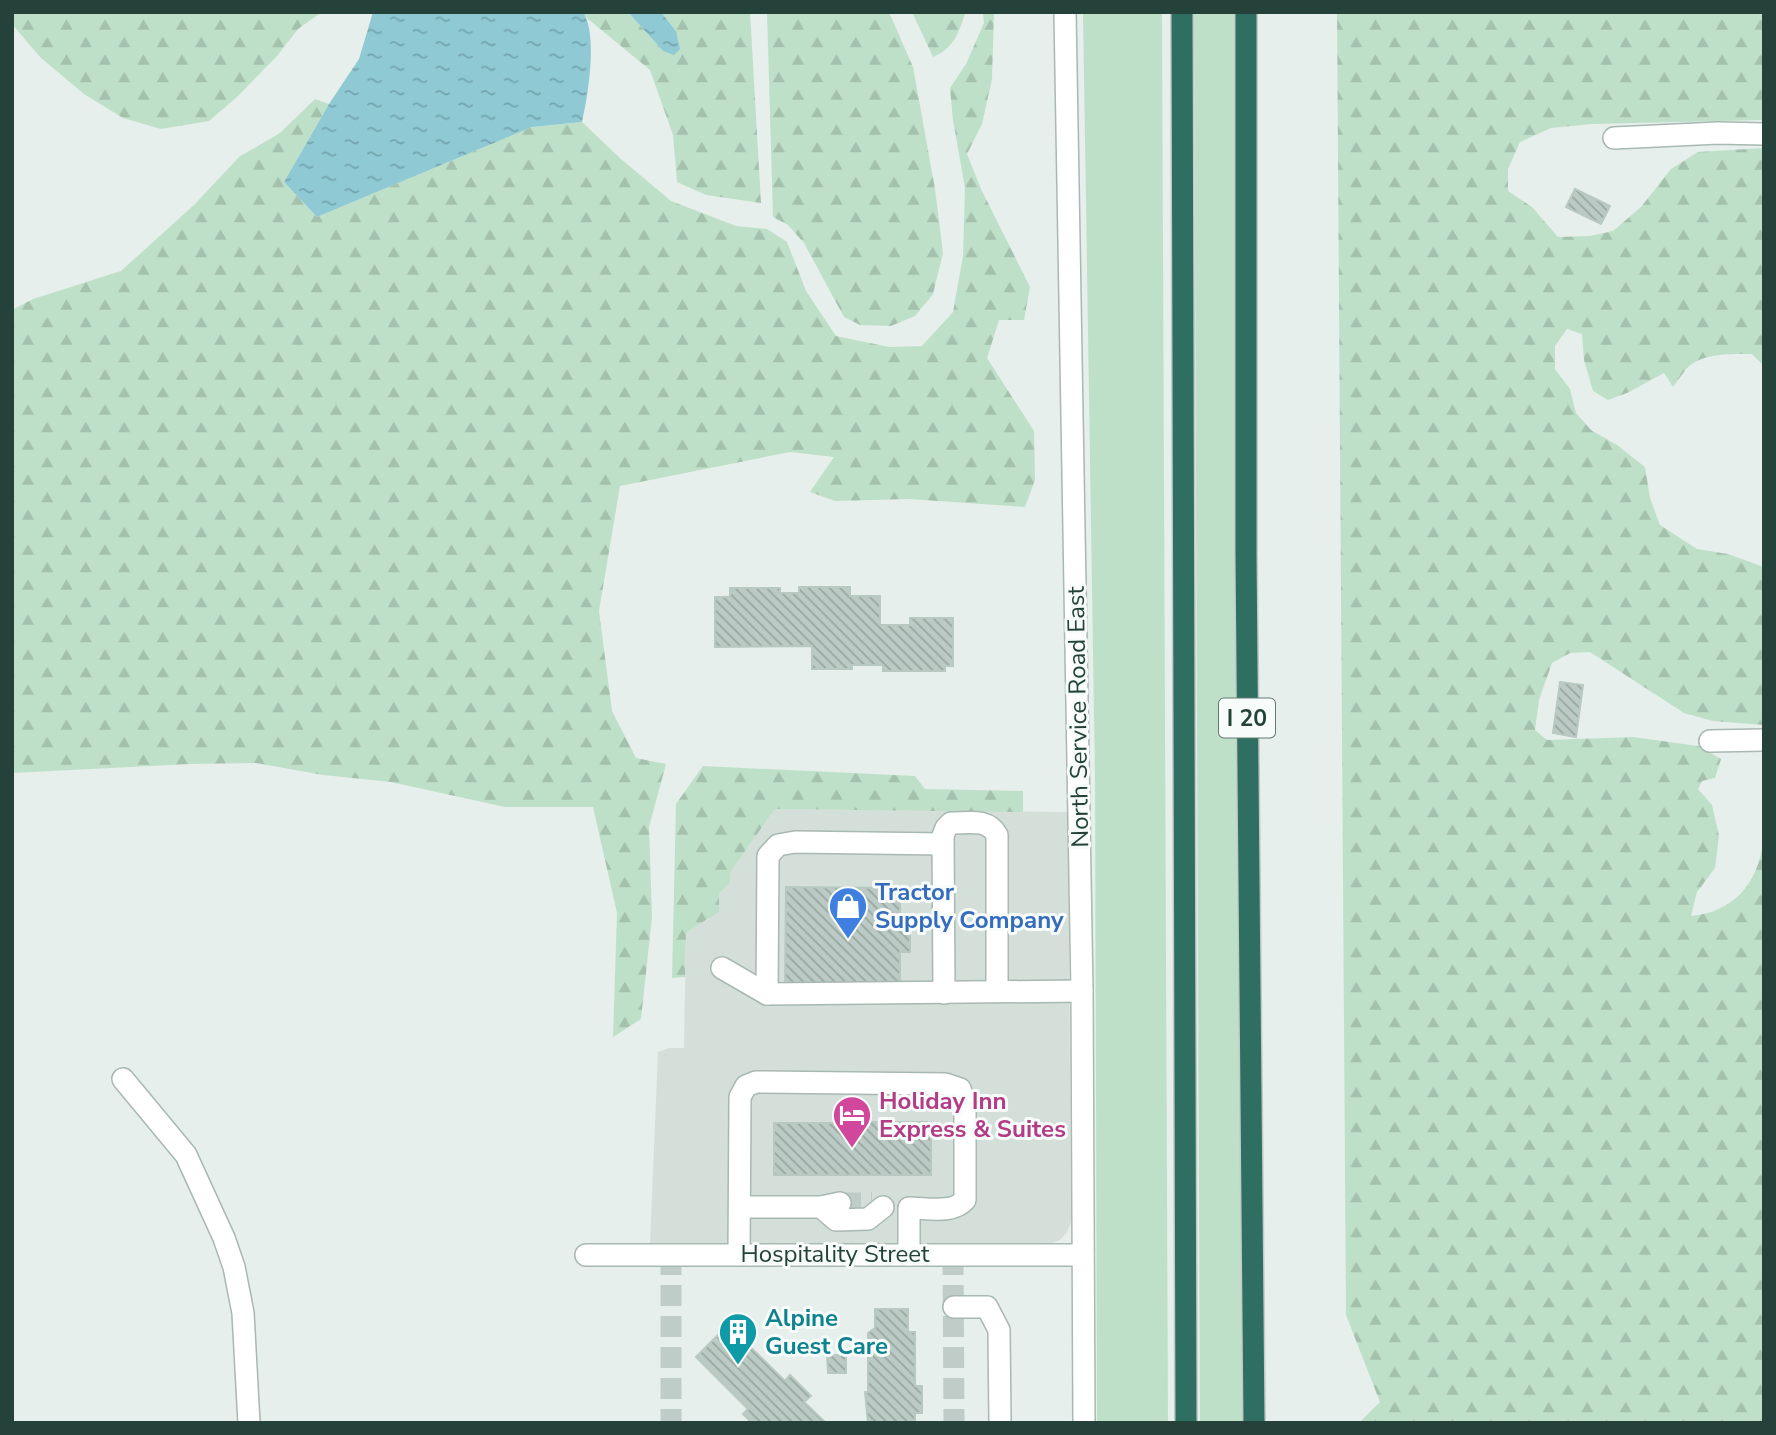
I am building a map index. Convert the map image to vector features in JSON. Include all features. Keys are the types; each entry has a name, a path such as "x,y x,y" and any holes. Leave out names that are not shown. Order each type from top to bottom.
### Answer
{"highway":[{"name":"I 20","path":"1182,12 1186,1423"},
{"name":"I 20","path":"1246,12 1246,554 1254,1423"}],"street":[{"name":"North Service Road East","path":"1065,12 1082,991 1084,1423"},
{"path":"1614,138 1718,133 1764,134"},
{"path":"1710,741 1764,740"},
{"path":"944,993 943,844 946,828 951,823 986,823 997,835 997,990"},
{"path":"767,994 768,856 778,845 795,842 943,844"},
{"path":"722,968 767,994 1082,991"},
{"path":"123,1079 186,1156 224,1238 237,1279 243,1313 249,1423"},
{"path":"739,1254 740,1097 746,1086 756,1082 945,1084 960,1089 965,1102 965,1200 960,1205 953,1208 909,1208 878,1205 868,1219 836,1220 831,1205 740,1208"},
{"path":"909,1208 909,1255"},
{"name":"Hospitality Street","path":"586,1255 1083,1255"},
{"path":"954,1307 987,1307 999,1330 1000,1423"}],"shaded area":[{"path":"775,809 1068,812 1071,1222 1060,1240 1046,1245 650,1243 658,1052 669,1048 684,1048 686,934 698,923 708,920 719,894 730,883 731,871"}],"green space":[{"path":"12,12 322,12 298,29 277,56 209,121 161,129 123,118 84,94 40,57 12,24"},
{"path":"583,12 628,12 663,51 676,31 661,12 750,12 761,203 706,195 677,182 673,135 650,70"},
{"path":"767,12 889,12 913,67 935,189 943,253 933,294 915,316 891,326 860,325 844,317 804,243 788,225 773,217"},
{"path":"912,12 965,14 951,45 933,57"},
{"path":"983,12 994,12 992,79 982,124 967,154 981,189 1030,287 1024,320 999,320 987,358 1034,431 1035,480 1025,507 909,499 835,501 810,492 834,457 790,452 620,486 599,611 612,711 636,758 666,764 649,827 652,917 641,1019 613,1037 617,913 593,807 505,807 391,782 323,775 256,763 12,773 12,310 33,299 121,271 195,204 239,157 280,133 315,99 329,104 284,182 317,217 532,127 582,122 671,201 736,226 767,229 787,242 806,291 836,336 889,347 922,346 953,312 963,256 965,188 950,88 966,64 984,23"},
{"path":"1083,12 1162,12 1168,1423 1097,1423 1095,778"},
{"path":"1194,12 1237,12 1243,1423 1200,1423"},
{"path":"1337,12 1764,12 1764,120 1592,124 1551,128 1520,142 1508,169 1508,191 1532,207 1558,237 1590,236 1613,231 1641,207 1671,169 1698,152 1764,148 1764,366 1752,354 1708,357 1692,364 1673,387 1664,373 1608,400 1593,391 1584,360 1582,334 1567,329 1555,346 1555,369 1570,389 1576,413 1591,430 1617,445 1645,467 1650,498 1660,525 1697,549 1728,554 1764,567 1764,725 1713,721 1684,713 1590,652 1570,653 1552,663 1539,700 1535,730 1547,740 1633,737 1698,746 1721,759 1715,778 1702,781 1698,789 1712,805 1719,836 1715,868 1697,892 1691,916 1719,909 1731,902 1749,884 1760,858 1764,829 1764,1423 1359,1423 1380,1402 1346,1315"},
{"path":"703,766 915,776 925,789 1023,791 1023,812 775,809 731,871 730,883 719,894 719,912 686,934 685,977 672,978 676,804"},
{"path":"1764,798 1764,829 1762,804"}],"water":[{"path":"373,12 583,12 588,22 591,50 582,122 532,127 317,217 284,182 329,104 359,59"},
{"path":"628,12 661,12 676,31 680,49 674,55 663,51"}],"building":[{"path":"1575,189 1610,206 1601,224 1566,207"},
{"path":"799,587 850,587 850,596 880,596 880,625 910,625 910,618 953,618 953,666 945,666 945,671 883,671 883,665 852,665 852,669 812,669 812,646 715,647 715,597 730,597 730,588 780,588 780,593 799,593"},
{"path":"1560,682 1583,685 1576,737 1553,733"},
{"name":"Tractor Supply Company","path":"786,887 900,888 900,928 910,928 910,952 900,952 900,984 785,983"},
{"name":"Holiday Inn Express & Suites","path":"837,1118 867,1118 867,1122 931,1122 931,1175 774,1175 774,1123 837,1123"},
{"name":"Alpine Guest Care","path":"875,1309 908,1309 908,1332 915,1332 915,1386 922,1386 922,1413 915,1413 915,1423 868,1423 865,1392 868,1392 868,1333 875,1328"},
{"name":"Alpine Guest Care","path":"728,1325 785,1381 790,1375 811,1396 804,1402 826,1423 752,1423 743,1414 748,1409 696,1357"},
{"path":"827,1355 846,1355 846,1373 828,1373"}],"tunnel":[{"path":"840,1203 872,1203"},
{"path":"671,1254 671,1423"},
{"path":"953,1254 954,1423"}],"place":[{"name":"Tractor Supply Company","path":"848,940"},
{"name":"Holiday Inn Express & Suites","path":"852,1149"},
{"name":"Alpine Guest Care","path":"738,1366"}]}
